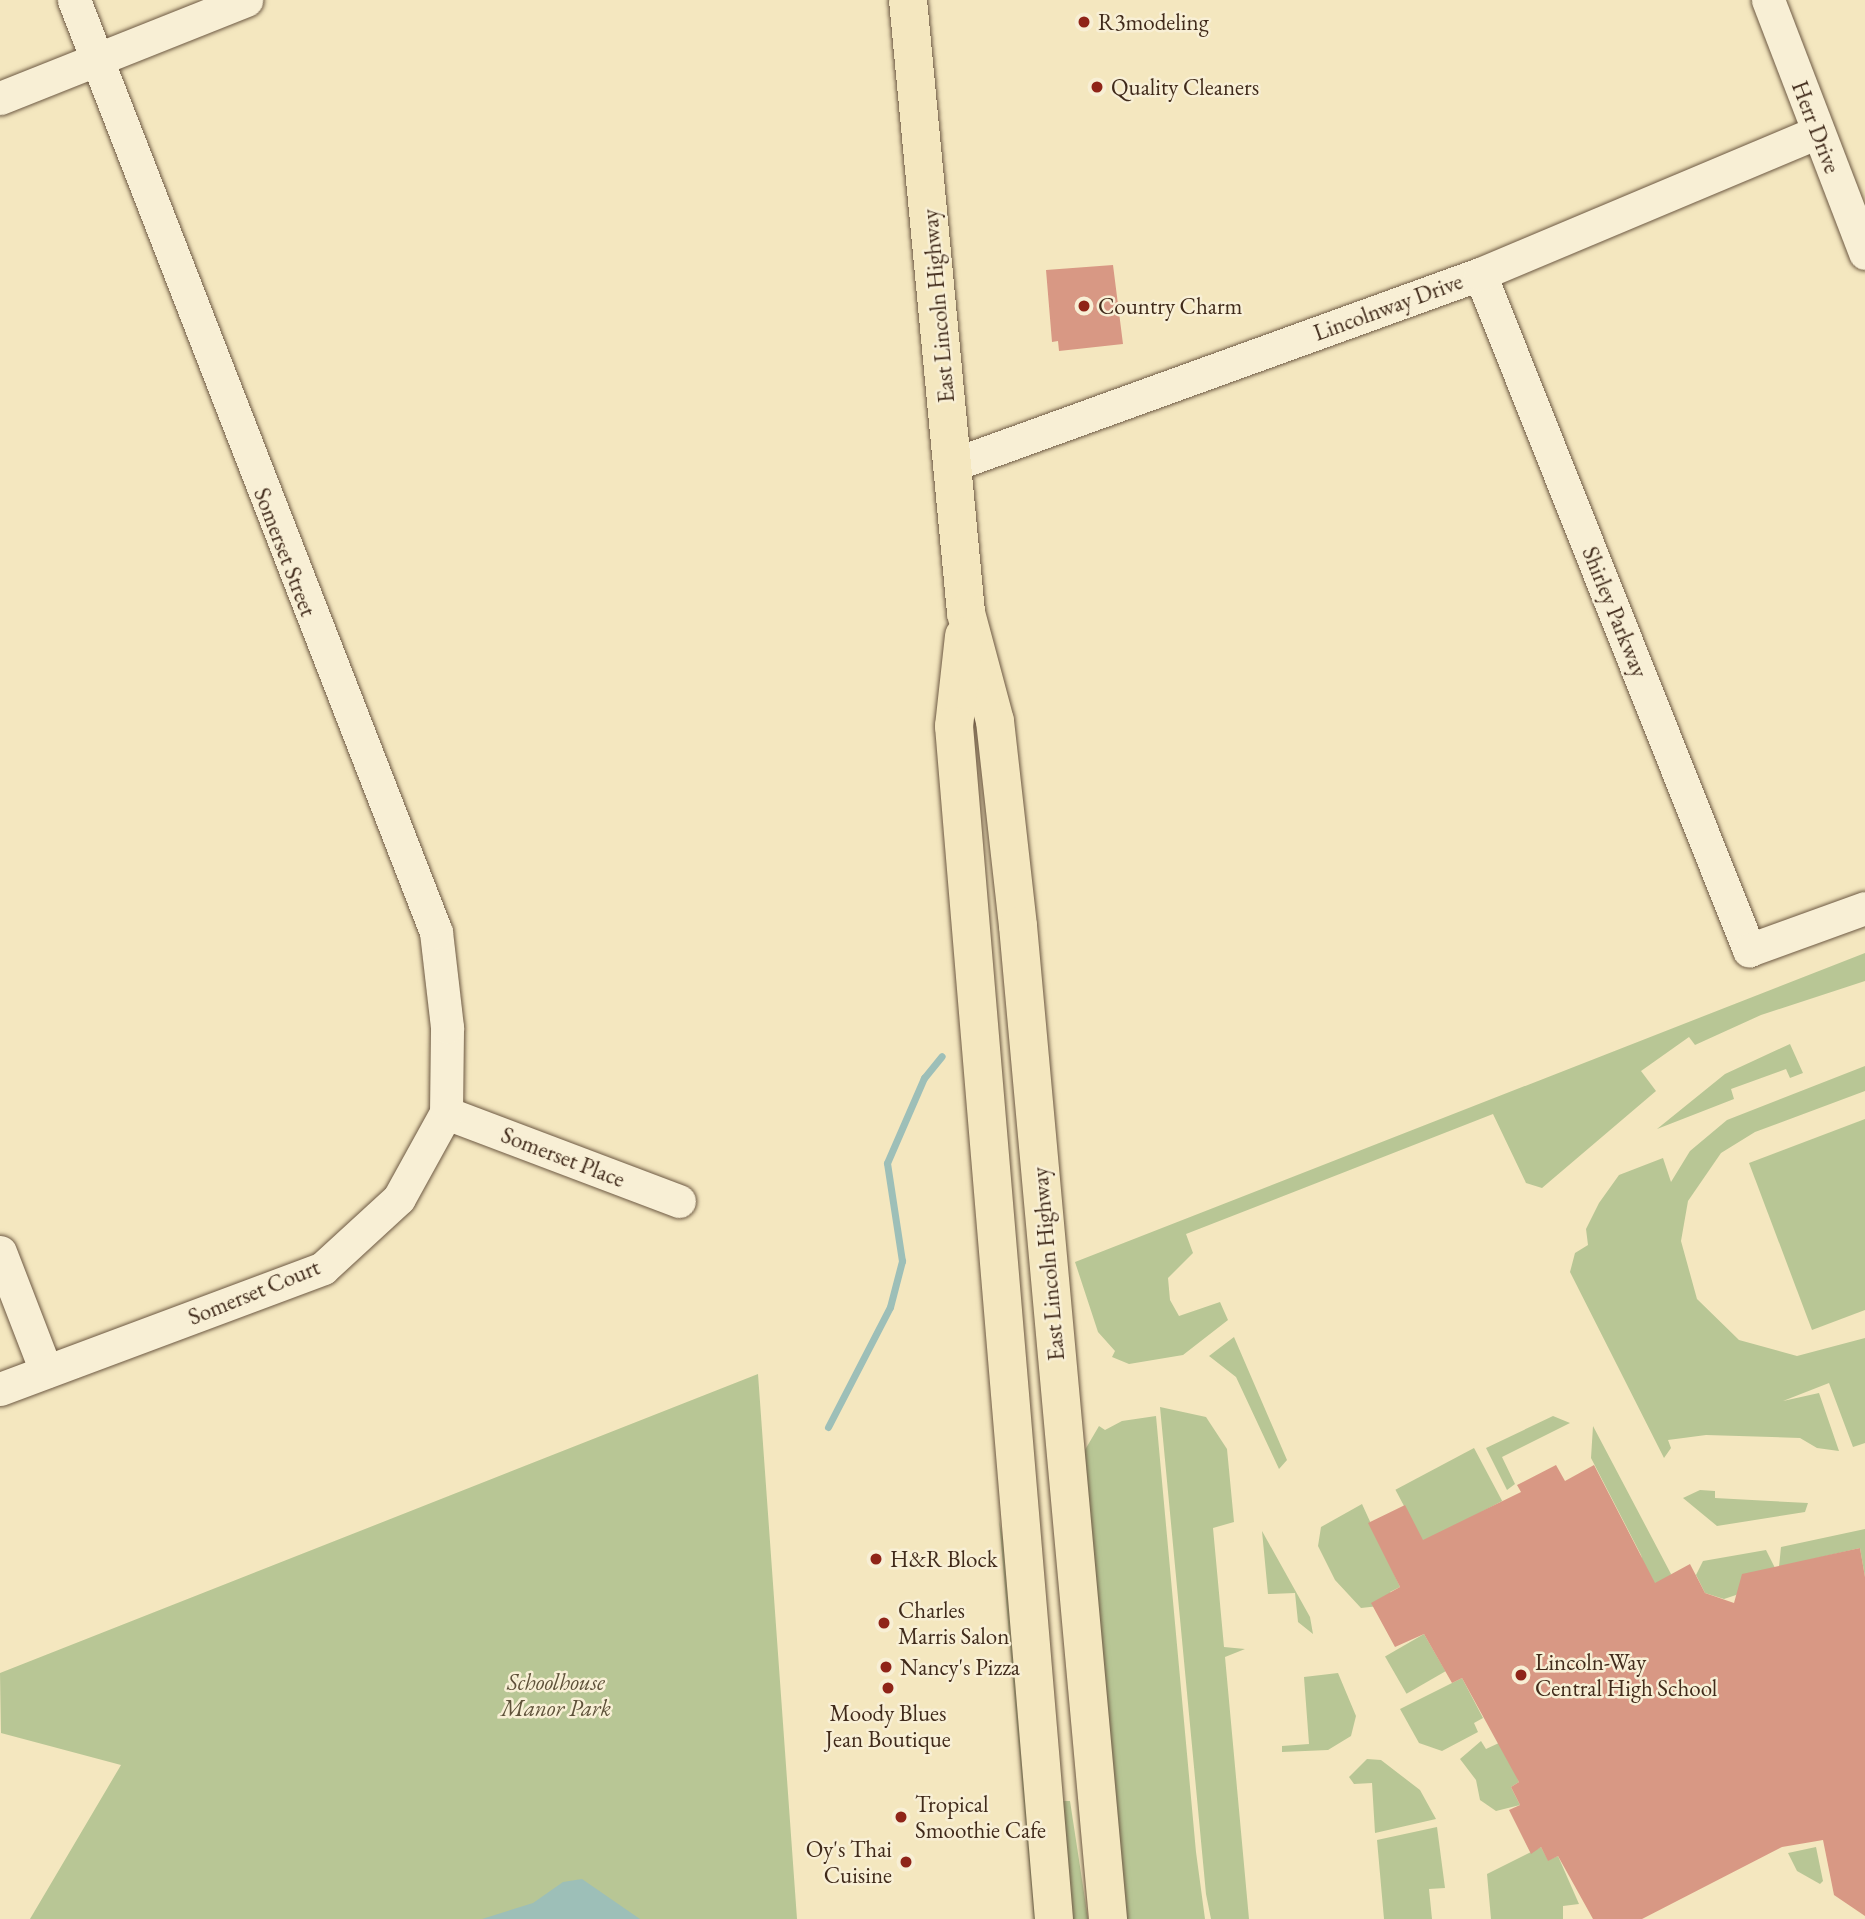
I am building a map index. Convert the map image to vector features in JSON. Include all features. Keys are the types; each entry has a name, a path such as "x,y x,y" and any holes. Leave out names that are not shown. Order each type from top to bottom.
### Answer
{"main road":[{"name":"East Lincoln Highway","path":"908,0 966,613 995,721 1006,811 1108,1919"},
{"name":"East Lincoln Highway","path":"966,613 954,726 1054,1919"}],"street":[{"name":"Somerset Street","path":"74,0 436,932 447,1027 446,1113"},
{"path":"0,98 246,0"},
{"name":"Herr Drive","path":"1768,0 1865,253"},
{"name":"Lincolnway Drive","path":"952,465 1480,274 1817,132"},
{"name":"Shirley Parkway","path":"1480,274 1749,950 1865,908"},
{"name":"Somerset Place","path":"446,1113 679,1201"},
{"name":"Somerset Court","path":"0,1390 323,1268 399,1198 446,1113"},
{"path":"0,1252 46,1371"}],"green space":[{"path":"1865,953 1865,981 1761,1015 1695,1045 1689,1037 1641,1071 1656,1091 1542,1188 1526,1183 1493,1114 1186,1234 1193,1253 1168,1278 1170,1300 1179,1316 1220,1302 1228,1320 1183,1355 1129,1364 1112,1357 1115,1351 1098,1332 1075,1262"},
{"path":"1790,1044 1803,1073 1790,1078 1786,1069 1731,1089 1734,1099 1657,1129 1725,1074"},
{"path":"1865,1066 1865,1091 1755,1132 1721,1153 1688,1201 1681,1241 1697,1299 1739,1340 1797,1356 1865,1338 1865,1443 1853,1447 1829,1383 1783,1401 1819,1393 1839,1451 1817,1448 1800,1438 1706,1435 1668,1440 1671,1448 1664,1458 1570,1272 1575,1253 1588,1245 1586,1229 1599,1203 1619,1175 1663,1158 1671,1182 1690,1151 1727,1120"},
{"path":"1865,1119 1865,1310 1812,1330 1749,1163"},
{"path":"1234,1337 1287,1460 1279,1469 1236,1377 1209,1356"},
{"name":"Schoolhouse Manor Park","path":"758,1374 797,1919 30,1919 121,1765 1,1733 0,1673"},
{"path":"1160,1407 1206,1417 1227,1449 1234,1522 1213,1528 1224,1647 1245,1649 1225,1657 1249,1919 1211,1919 1206,1894"},
{"path":"1156,1416 1196,1852 1205,1919 1123,1919 1082,1455 1099,1426 1105,1430 1122,1421"},
{"path":"1553,1416 1570,1423 1502,1457 1515,1484 1507,1490 1486,1448"},
{"path":"1593,1426 1671,1574 1655,1609 1641,1555 1591,1458"},
{"path":"1474,1448 1502,1501 1424,1543 1395,1490"},
{"path":"1700,1490 1715,1491 1715,1498 1808,1503 1805,1512 1717,1526 1683,1498"},
{"path":"1362,1504 1400,1587 1390,1592 1397,1604 1361,1608 1335,1580 1318,1546 1321,1527"},
{"path":"999,1520 1004,1543 1040,1919 1034,1919"},
{"path":"1865,1529 1865,1577 1860,1548 1779,1567 1781,1547"},
{"path":"1262,1531 1310,1617 1313,1634 1298,1622 1295,1593 1268,1594"},
{"path":"1766,1550 1775,1568 1736,1595 1724,1599 1705,1593 1696,1575 1703,1561"},
{"path":"1424,1634 1446,1671 1407,1694 1385,1657"},
{"path":"1338,1673 1356,1716 1351,1736 1328,1750 1282,1752 1282,1746 1309,1744 1304,1677"},
{"path":"1462,1678 1483,1718 1474,1723 1478,1732 1442,1751 1419,1743 1400,1709"},
{"path":"1481,1741 1486,1749 1501,1742 1519,1782 1511,1787 1520,1805 1496,1811 1480,1800 1476,1780 1460,1759"},
{"path":"1367,1759 1381,1760 1420,1790 1436,1819 1375,1833 1372,1783 1354,1784 1349,1777"},
{"path":"1062,1801 1070,1801 1088,1919 1072,1919"},
{"path":"1437,1827 1445,1888 1429,1889 1432,1919 1384,1919 1377,1840"},
{"path":"1541,1847 1548,1860 1558,1856 1579,1904 1563,1906 1563,1919 1491,1919 1487,1874"},
{"path":"1816,1847 1823,1881 1820,1884 1797,1871 1788,1853"}],"water":[{"path":"582,1879 640,1919 482,1919 533,1903 563,1882"}],"building":[{"name":"Country Charm","path":"1113,265 1123,344 1059,351 1058,341 1052,342 1046,270"},
{"name":"Lincoln-Way Central High School","path":"1556,1465 1565,1481 1594,1465 1655,1583 1690,1564 1705,1593 1734,1603 1742,1574 1860,1548 1865,1577 1865,1916 1834,1895 1823,1840 1782,1847 1642,1919 1593,1919 1558,1856 1548,1861 1541,1847 1531,1854 1509,1810 1520,1805 1511,1787 1519,1782 1462,1678 1452,1683 1424,1634 1395,1647 1371,1603 1400,1587 1368,1523 1405,1505 1423,1540 1521,1492 1517,1485"}],"waterway":[{"path":"828,1427 890,1307 902,1261 887,1163 924,1078 942,1056"}],"place":[{"name":"R3modeling","path":"1084,22"},
{"name":"Quality Cleaners","path":"1097,87"},
{"name":"Country Charm","path":"1084,306"},
{"name":"H&R Block","path":"876,1559"},
{"name":"Charles Marris Salon","path":"884,1623"},
{"name":"Nancy's Pizza","path":"886,1667"},
{"name":"Lincoln-Way Central High School","path":"1521,1675"},
{"name":"Moody Blues Jean Boutique","path":"888,1688"},
{"name":"Tropical Smoothie Cafe","path":"901,1817"},
{"name":"Oy's Thai Cuisine","path":"906,1862"}]}
